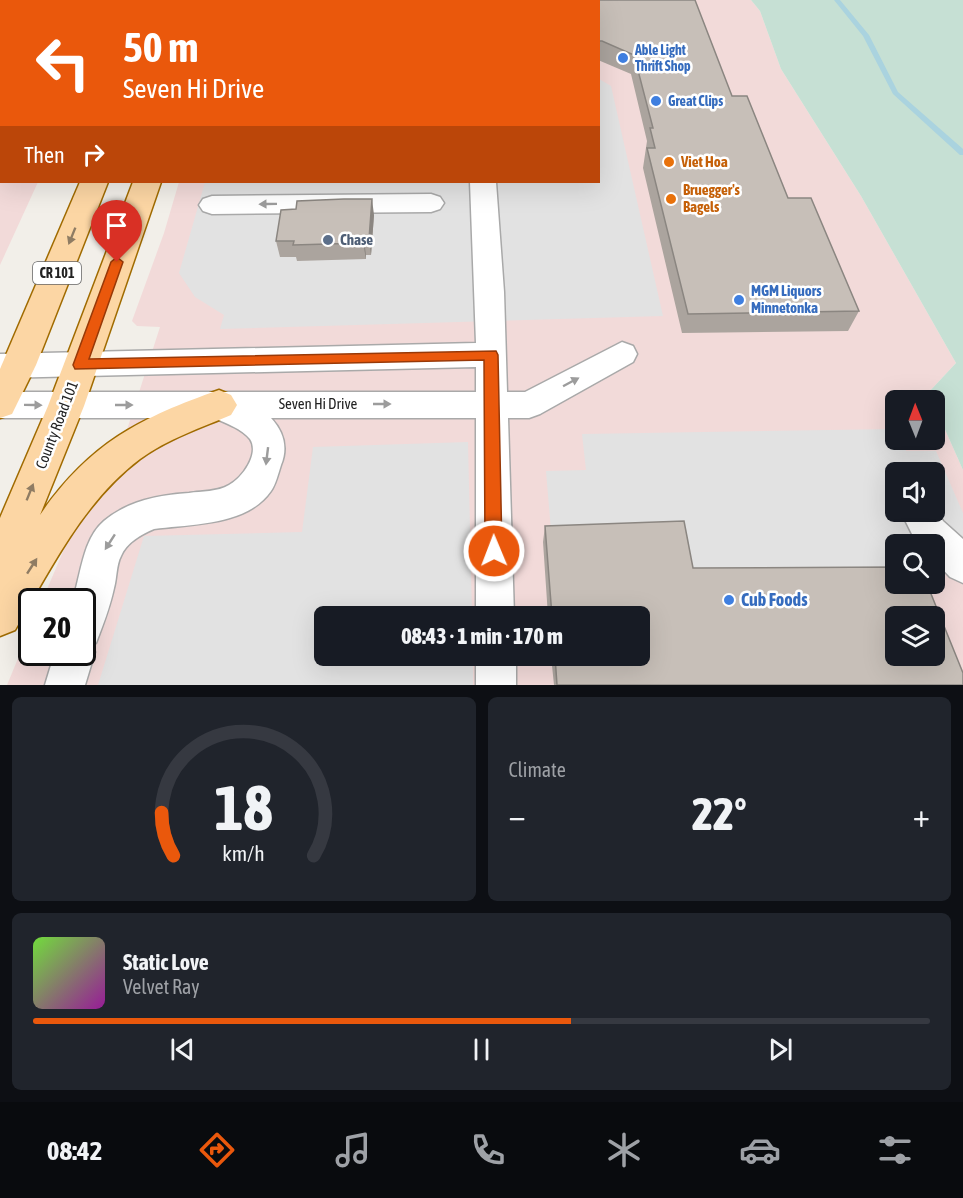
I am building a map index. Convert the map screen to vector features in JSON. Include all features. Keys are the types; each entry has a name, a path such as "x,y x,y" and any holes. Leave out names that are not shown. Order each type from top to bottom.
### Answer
{"main road":[{"name":"CR 101","path":"0,404 10,365 94,183"},
{"name":"County Road 101","path":"0,565 66,406 147,183"},
{"path":"0,615 83,487 128,448 174,424 219,405"}],"lane":[{"path":"483,183 490,292 495,606"},
{"path":"212,205 431,203"},
{"name":"Seven Hi Drive","path":"0,404 66,406 529,405 622,354"},
{"path":"10,365 491,355"},
{"path":"96,588 100,556 114,534 133,520 172,509 217,507 237,500 254,487 265,471 269,451 268,440 261,426 219,405"},
{"path":"924,522 930,533 963,565"},
{"path":"65,685 71,666"},
{"path":"496,666 496,685"}],"shaded area":[{"path":"600,0 751,0 760,11 781,69 861,196 956,363 931,390 885,390 885,450 945,450 945,430 963,470 963,685 7,685 18,658 18,666 96,666 96,588 48,588 76,521 114,470 160,327 137,326 132,321 164,233 179,183 600,183"},
{"path":"600,80 611,86 663,316 220,329 224,315 195,297 179,273 205,183 600,183"},
{"path":"0,183 38,183 0,265"},
{"path":"885,429 885,450 936,451 941,462 885,462 885,522 945,522 945,472 963,513 963,571 945,571 945,534 885,534 885,572 693,576 551,531 546,471 586,470 582,434"},
{"path":"468,442 472,606 314,606 314,666 473,666 473,685 98,685 144,536 302,532 313,447"}],"green space":[{"path":"751,0 963,0 963,470 945,430 945,390 931,390 956,363 861,196 781,69 760,11"}],"building":[{"path":"600,0 695,0 732,96 747,96 788,198 811,198 859,311 688,314 647,148 655,148 650,128 653,128 634,55 600,41"},
{"path":"372,199 369,239 364,239 363,243 293,245 294,241 276,241 281,210 296,209 297,201"},
{"name":"Cub Foods","path":"684,521 693,568 885,567 885,594 931,594 936,606 885,606 885,666 945,666 945,628 963,673 963,685 557,685 556,666 650,666 650,606 551,606 545,526"}],"waterway":[{"path":"837,0 866,35 895,93 963,153"}],"place":[{"name":"Able Light Thrift Shop","path":"623,58"},
{"name":"Great Clips","path":"656,101"},
{"name":"Viet Hoa","path":"669,162"},
{"name":"Bruegger's Bagels","path":"671,199"},
{"name":"Chase","path":"328,240"},
{"name":"MGM Liquors Minnetonka","path":"739,300"},
{"name":"Cub Foods","path":"729,600"}],"route":[{"path":"117,262 80,365 491,355 494,551"}]}
